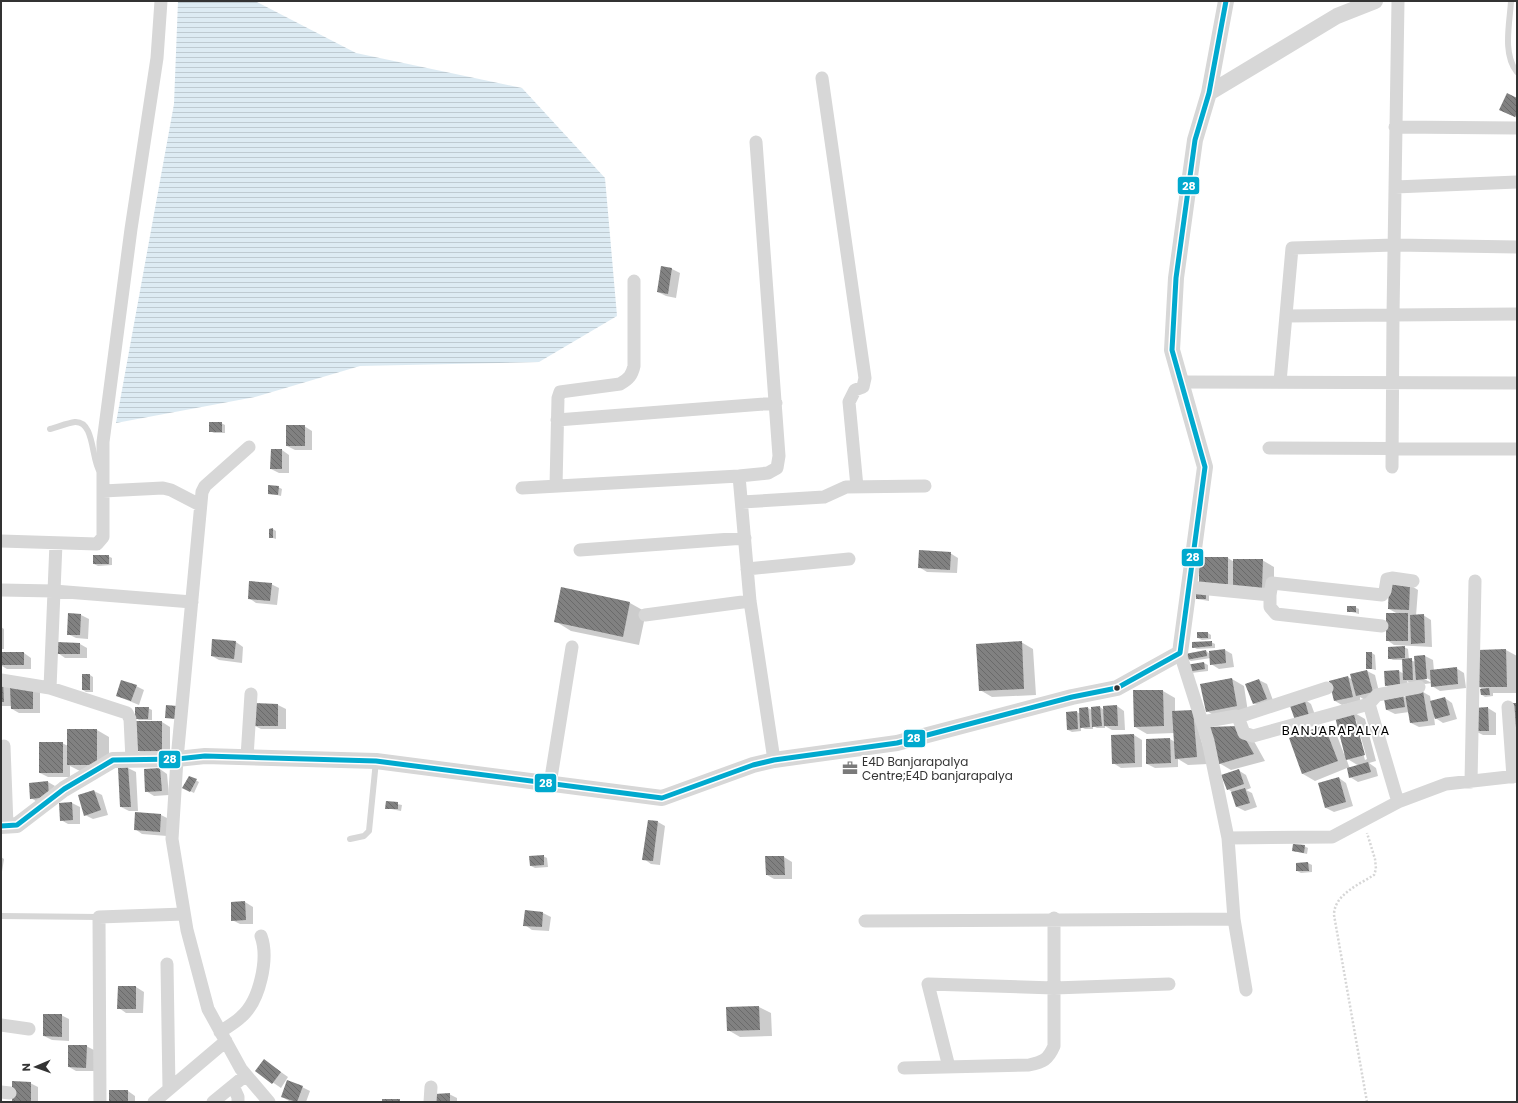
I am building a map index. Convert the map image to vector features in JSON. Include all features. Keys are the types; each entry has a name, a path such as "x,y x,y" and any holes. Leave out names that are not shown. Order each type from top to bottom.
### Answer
{"street":[{"path":"1,541 97,544 102,540 105,427 131,228 158,52 161,1"},
{"path":"1226,1 1209,93 1195,140 1176,278 1172,350 1205,467 1180,653 1208,741 1228,838 1234,919 1246,990"},
{"path":"1209,93 1337,16 1375,1"},
{"path":"1392,467 1395,127 1398,1"},
{"path":"822,78 865,378 863,387 855,390 849,402 857,487"},
{"path":"1395,127 1517,128"},
{"path":"522,488 740,476 768,473 777,468 780,456 756,142"},
{"path":"1395,187 1517,182"},
{"path":"1280,382 1292,248 1395,246 1517,247"},
{"path":"556,486 558,395 560,392 620,384 628,379 632,374 634,366 634,281"},
{"path":"1286,316 1517,314"},
{"path":"1181,382 1517,383"},
{"path":"557,420 776,403"},
{"path":"249,447 205,486 202,492 177,759 172,839 184,914 208,1009 246,1075 269,1102"},
{"path":"1269,448 1517,449"},
{"path":"740,476 750,601 774,760"},
{"path":"742,502 824,497 842,488 925,486"},
{"path":"103,491 163,488 171,490 200,505"},
{"path":"580,550 745,538"},
{"path":"50,688 56,543"},
{"path":"747,569 850,559"},
{"path":"1382,626 1276,614 1270,607 1272,582 1382,595 1385,591 1387,579 1392,578 1413,581"},
{"path":"1471,782 1475,581"},
{"path":"1189,587 1270,595"},
{"path":"1,590 54,591 192,602"},
{"path":"645,615 750,601"},
{"path":"550,784 572,647"},
{"path":"4,746 4,826 17,825 64,789 113,760 177,759 205,756 247,756 376,761 662,798 753,765 774,760 898,743 1072,696 1117,688 1180,653"},
{"path":"1,680 50,688 116,709 129,715 132,760"},
{"path":"1238,717 1244,733 1252,736 1369,704 1377,696 1419,687"},
{"path":"1202,722 1234,715 1238,717 1327,688"},
{"path":"247,756 251,694"},
{"path":"1369,704 1398,802"},
{"path":"1228,838 1332,837 1398,802 1446,784 1515,777 1508,708"},
{"path":"100,1102 98,917 184,914"},
{"path":"865,921 1054,918 1234,919"},
{"path":"904,1068 1029,1065 1041,1062 1050,1056 1054,1046 1054,918"},
{"path":"154,1102 242,1017 252,1001 263,969 265,947 261,936"},
{"path":"167,964 169,1089"},
{"path":"949,1067 928,984 1054,988 1169,984"},
{"path":"1,1025 29,1029"},
{"path":"213,1102 246,1075"},
{"path":"233,1086 238,1097 238,1102"},
{"path":"430,1102 431,1087"}],"lane":[{"path":"1511,1 1509,50 1512,64 1517,72"},
{"path":"50,429 75,422 85,425 89,430 96,464 103,477"},
{"path":"350,839 364,836 369,831 376,761"},
{"path":"1,916 98,917"}],"path":[{"path":"1363,821 1375,859 1376,869 1374,875 1338,899 1334,907 1334,916 1367,1102"}],"shaded area":[{"path":"178,1 255,1 356,53 522,88 605,178 617,316 539,362 360,366 255,397 116,423 174,104"}],"building":[{"path":"1507,93 1517,98 1517,113 1515,117 1499,110"},
{"path":"661,266 672,268 668,294 657,292"},
{"path":"209,422 222,422 222,432 209,432"},
{"path":"286,425 305,425 305,446 286,446"},
{"path":"271,449 282,449 282,469 270,469"},
{"path":"268,485 279,486 278,495 268,494"},
{"path":"273,528 273,538 269,538 269,529"},
{"path":"919,550 951,552 950,570 918,568"},
{"path":"93,555 109,555 109,564 93,564"},
{"path":"1199,557 1228,557 1228,584 1199,584"},
{"path":"1233,559 1263,559 1262,588 1233,588"},
{"path":"249,581 272,583 270,601 248,599"},
{"path":"1389,583 1410,584 1409,610 1388,609"},
{"path":"561,587 630,602 623,637 554,622"},
{"path":"1196,591 1206,592 1206,599 1196,599"},
{"path":"1347,606 1356,606 1356,612 1347,612"},
{"path":"68,613 81,614 80,635 67,635"},
{"path":"1386,613 1408,613 1408,641 1386,641"},
{"path":"1424,614 1425,643 1411,644 1410,615"},
{"path":"1197,632 1208,632 1208,638 1197,638"},
{"path":"212,639 236,641 234,659 211,656"},
{"path":"1022,641 1024,689 979,691 976,644"},
{"path":"1212,641 1212,646 1192,648 1192,642"},
{"path":"57,642 80,643 80,654 57,654"},
{"path":"1405,646 1405,658 1388,659 1388,647"},
{"path":"1225,649 1226,663 1210,665 1209,651"},
{"path":"1506,649 1507,687 1478,687 1478,650"},
{"path":"1206,650 1207,656 1186,660 1185,654"},
{"path":"1,652 24,652 24,665 1,665"},
{"path":"1366,652 1372,652 1372,669 1366,669"},
{"path":"1425,655 1427,679 1416,680 1414,656"},
{"path":"1412,658 1413,680 1403,680 1402,659"},
{"path":"1204,662 1205,669 1187,672 1186,665"},
{"path":"1457,667 1458,684 1431,687 1430,670"},
{"path":"1367,670 1373,692 1356,696 1350,674"},
{"path":"1399,670 1400,684 1385,686 1384,671"},
{"path":"82,674 90,674 90,690 82,690"},
{"path":"1348,676 1353,697 1334,701 1329,681"},
{"path":"1232,678 1237,706 1206,712 1200,684"},
{"path":"1259,679 1267,699 1253,704 1245,684"},
{"path":"121,680 137,685 131,701 116,696"},
{"path":"1,681 3,681 4,702 1,702"},
{"path":"33,686 33,709 11,709 10,687"},
{"path":"1489,688 1490,695 1481,695 1480,689"},
{"path":"1133,690 1163,690 1164,726 1134,727"},
{"path":"1423,691 1428,721 1410,723 1405,694"},
{"path":"1403,695 1405,707 1386,710 1384,699"},
{"path":"1445,697 1450,715 1435,719 1430,701"},
{"path":"1304,698 1310,719 1296,723 1289,703"},
{"path":"252,703 278,704 278,726 252,726"},
{"path":"1512,703 1517,703 1517,731 1513,731"},
{"path":"166,705 177,706 176,719 165,718"},
{"path":"1117,705 1118,726 1104,726 1103,706"},
{"path":"1100,706 1102,726 1092,727 1091,707"},
{"path":"135,707 149,707 148,719 135,719"},
{"path":"1088,707 1090,727 1080,728 1079,708"},
{"path":"1488,707 1489,731 1474,731 1474,708"},
{"path":"1193,710 1197,757 1175,759 1172,711"},
{"path":"1077,711 1078,729 1067,730 1066,712"},
{"path":"1353,711 1365,755 1346,760 1335,717"},
{"path":"136,721 162,721 162,751 136,751"},
{"path":"1324,725 1338,761 1302,774 1289,738"},
{"path":"1238,726 1254,754 1219,764 1209,727"},
{"path":"67,729 97,729 97,765 67,765"},
{"path":"1134,734 1135,763 1112,764 1111,735"},
{"path":"1170,738 1171,763 1146,764 1146,739"},
{"path":"39,742 63,742 63,773 39,773"},
{"path":"1368,762 1371,772 1349,778 1347,768"},
{"path":"128,767 131,807 120,807 118,768"},
{"path":"160,768 162,791 145,792 144,769"},
{"path":"1239,769 1244,784 1227,790 1221,775"},
{"path":"189,776 197,779 190,792 182,788"},
{"path":"1339,777 1346,802 1325,808 1318,783"},
{"path":"48,781 49,797 30,799 29,783"},
{"path":"1245,788 1250,803 1236,807 1231,792"},
{"path":"94,790 101,810 84,816 78,795"},
{"path":"386,801 398,802 398,809 385,809"},
{"path":"72,802 73,820 60,821 59,803"},
{"path":"135,812 161,814 160,832 134,830"},
{"path":"648,820 658,821 653,861 642,860"},
{"path":"1293,844 1305,845 1304,853 1292,851"},
{"path":"544,855 544,865 530,866 529,856"},
{"path":"765,856 784,856 785,875 766,875"},
{"path":"1308,862 1309,871 1296,871 1296,863"},
{"path":"245,901 246,920 231,921 231,902"},
{"path":"525,910 543,912 542,927 523,926"},
{"path":"118,986 136,986 136,1009 117,1009"},
{"path":"759,1006 760,1030 727,1031 726,1007"},
{"path":"43,1014 62,1014 62,1037 43,1036"},
{"path":"68,1045 87,1045 86,1068 68,1067"},
{"path":"264,1059 281,1072 272,1084 255,1071"},
{"path":"287,1080 303,1086 297,1102 281,1097"},
{"path":"12,1081 31,1082 31,1102 12,1102"},
{"path":"109,1090 128,1090 128,1102 109,1102"},
{"path":"450,1093 450,1102 436,1102 435,1094"},
{"path":"382,1099 400,1099 400,1102 382,1102"}],"transit line":[{"name":"28","path":"1,826 17,825 64,789 113,760 177,759 205,756 376,761 662,798 753,765 774,760 897,743 1072,697 1117,688 1180,653 1205,467 1172,350 1176,278 1195,140 1209,93 1226,1"}],"place":[{"name":"E4D Banjarapalya Centre;E4D banjarapalya","path":"850,768"}],"district":[{"name":"BANJARAPALYA","path":"1336,730"}]}
